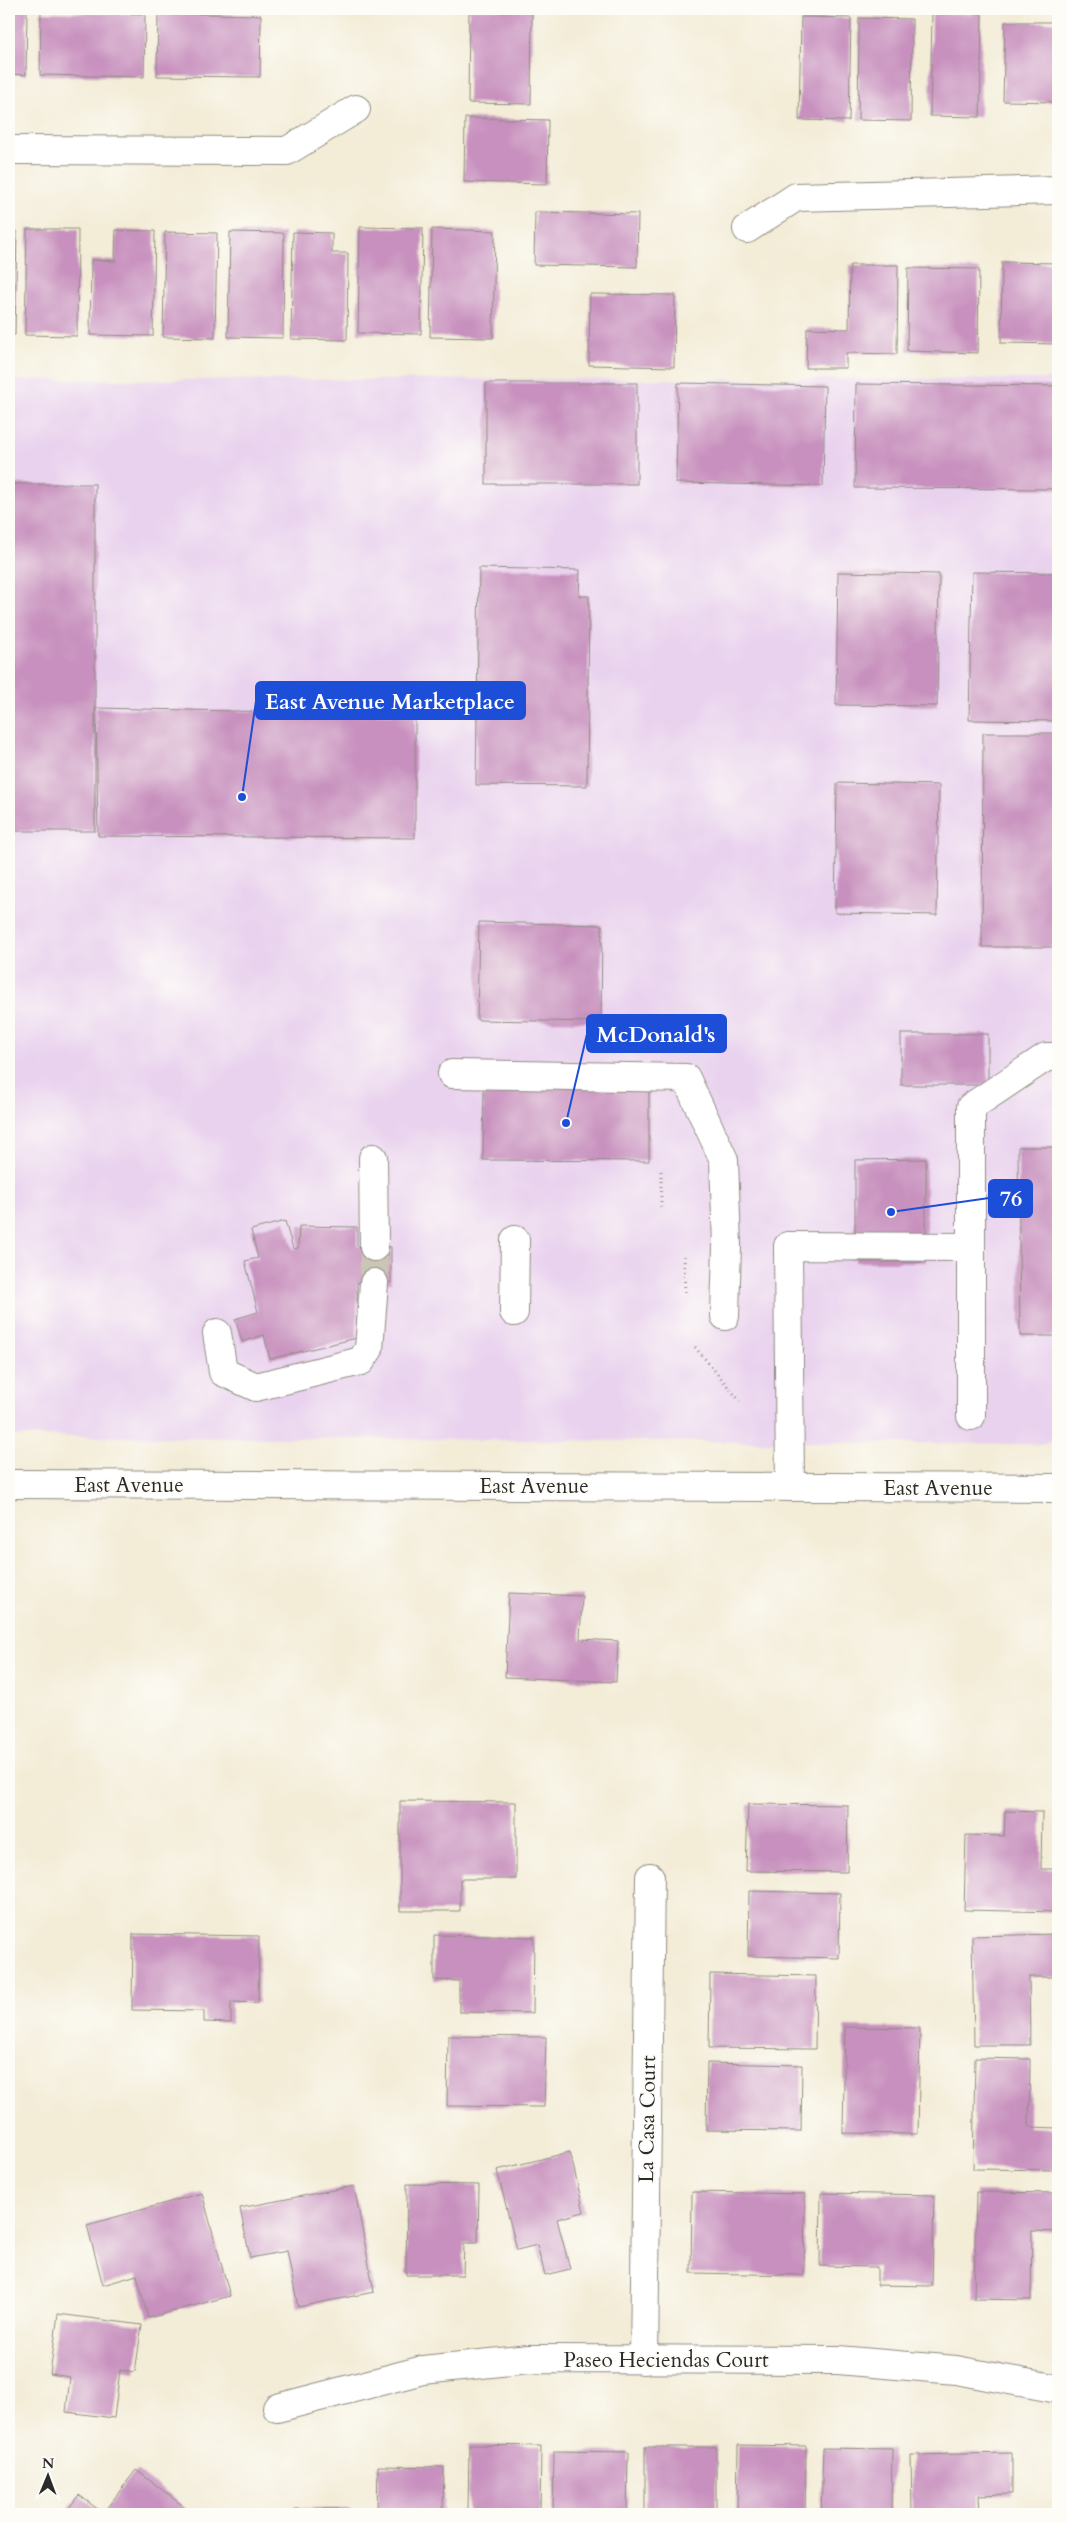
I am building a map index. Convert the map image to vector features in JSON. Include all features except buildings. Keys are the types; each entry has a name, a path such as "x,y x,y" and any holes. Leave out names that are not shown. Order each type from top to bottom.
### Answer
{"street":[{"path":"9,150 287,151 356,109"},
{"path":"747,229 796,197 1058,190"},
{"path":"971,1416 971,1107 1046,1057 1058,1057"},
{"path":"452,1074 686,1078 724,1160 727,1245 725,1316"},
{"path":"373,1158 374,1246"},
{"path":"514,1312 515,1240"},
{"path":"790,1487 788,1246 972,1247"},
{"path":"217,1333 223,1372 256,1387 361,1360 369,1349 374,1283"},
{"name":"East Avenue","path":"9,1484 1058,1488"},
{"name":"La Casa Court","path":"644,2360 650,1877"},
{"name":"Paseo Heciendas Court","path":"277,2408 423,2370 528,2359 838,2360 956,2370 1058,2389"}],"path":[{"path":"661,1172 661,1208"},
{"path":"684,1256 685,1293"},
{"path":"695,1346 740,1401"}],"shaded area":[{"path":"1058,379 1058,1437 1043,1444 9,1436 9,380"}],"tunnel":[{"path":"374,1247 374,1283"}],"place":[{"name":"East Avenue Marketplace","path":"242,797"},
{"name":"McDonald's","path":"566,1123"},
{"name":"76","path":"891,1212"}]}
